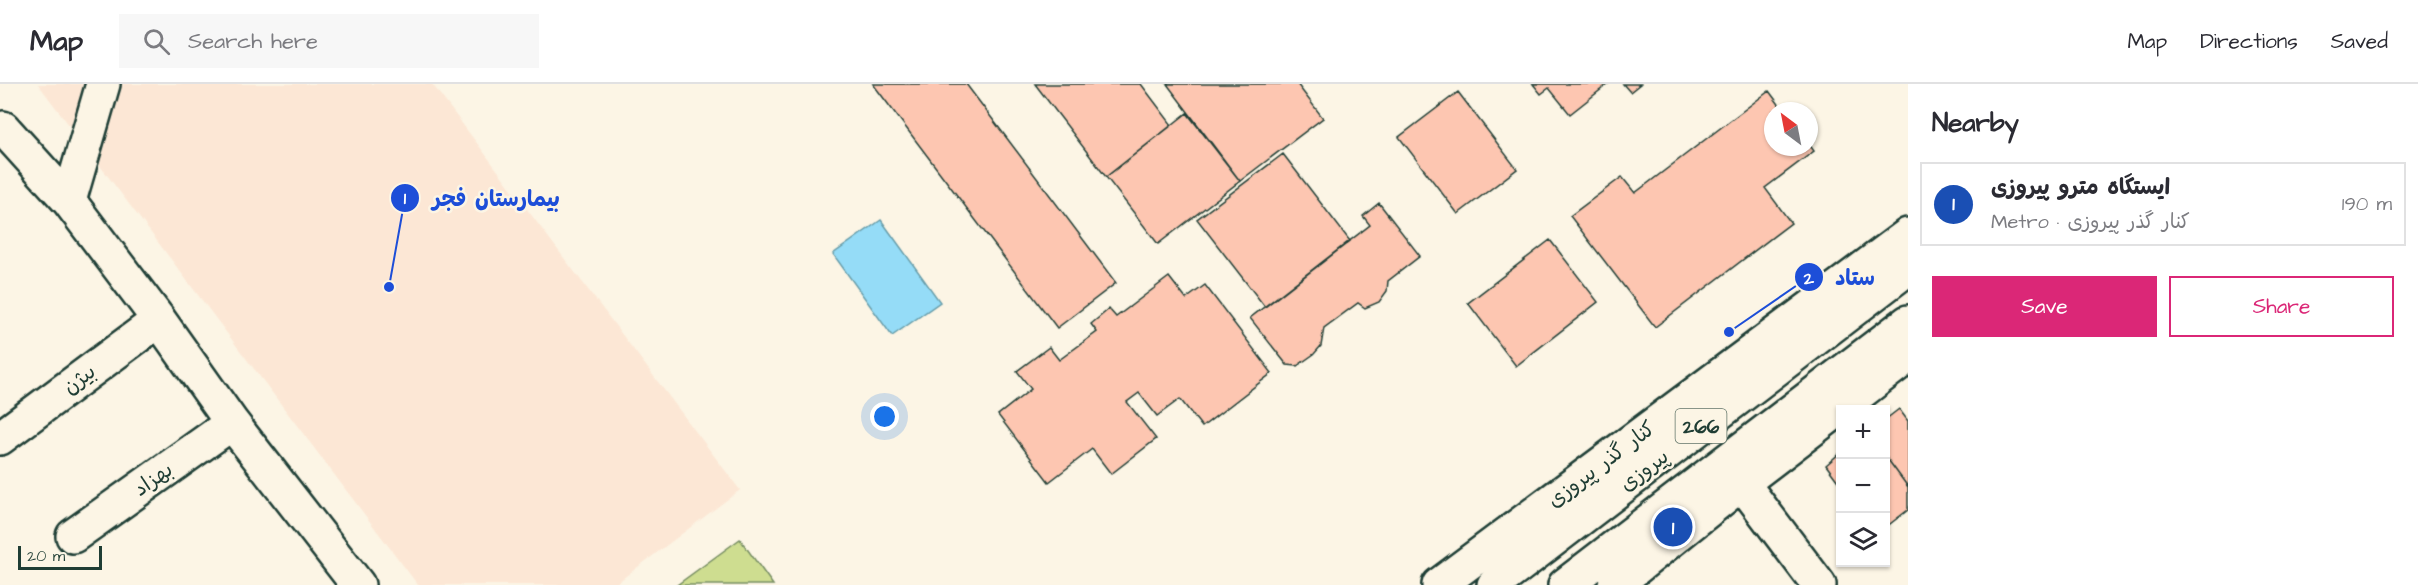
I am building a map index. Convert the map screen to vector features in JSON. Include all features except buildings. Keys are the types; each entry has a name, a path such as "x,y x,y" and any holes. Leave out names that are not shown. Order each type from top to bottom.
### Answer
{"main road":[{"path":"69,201 103,84"},
{"path":"1,126 69,201 159,320 343,580"},
{"name":"کنار گذر پیروزی","path":"1439,585 1908,235"},
{"name":"پیروزی","path":"1494,585 1908,268"},
{"name":"بیژن","path":"0,438 159,320"},
{"name":"پیروزی","path":"1565,585 1734,472 1908,322"},
{"path":"1615,585 1734,472 1908,356"},
{"name":"بهزاد","path":"73,536 232,423"},
{"path":"1734,472 1819,585"}],"shaded area":[{"path":"38,84 432,84 740,490 614,585 418,585"}],"green space":[{"path":"740,539 773,585 677,585"}],"water":[{"path":"881,220 940,302 892,336 833,254"}],"place":[{"name":"بیمارستان فجر","path":"389,287"},
{"name":"ستاد","path":"1729,332"},
{"name":"ایستگاه مترو پیروزی","path":"1673,527"}]}
